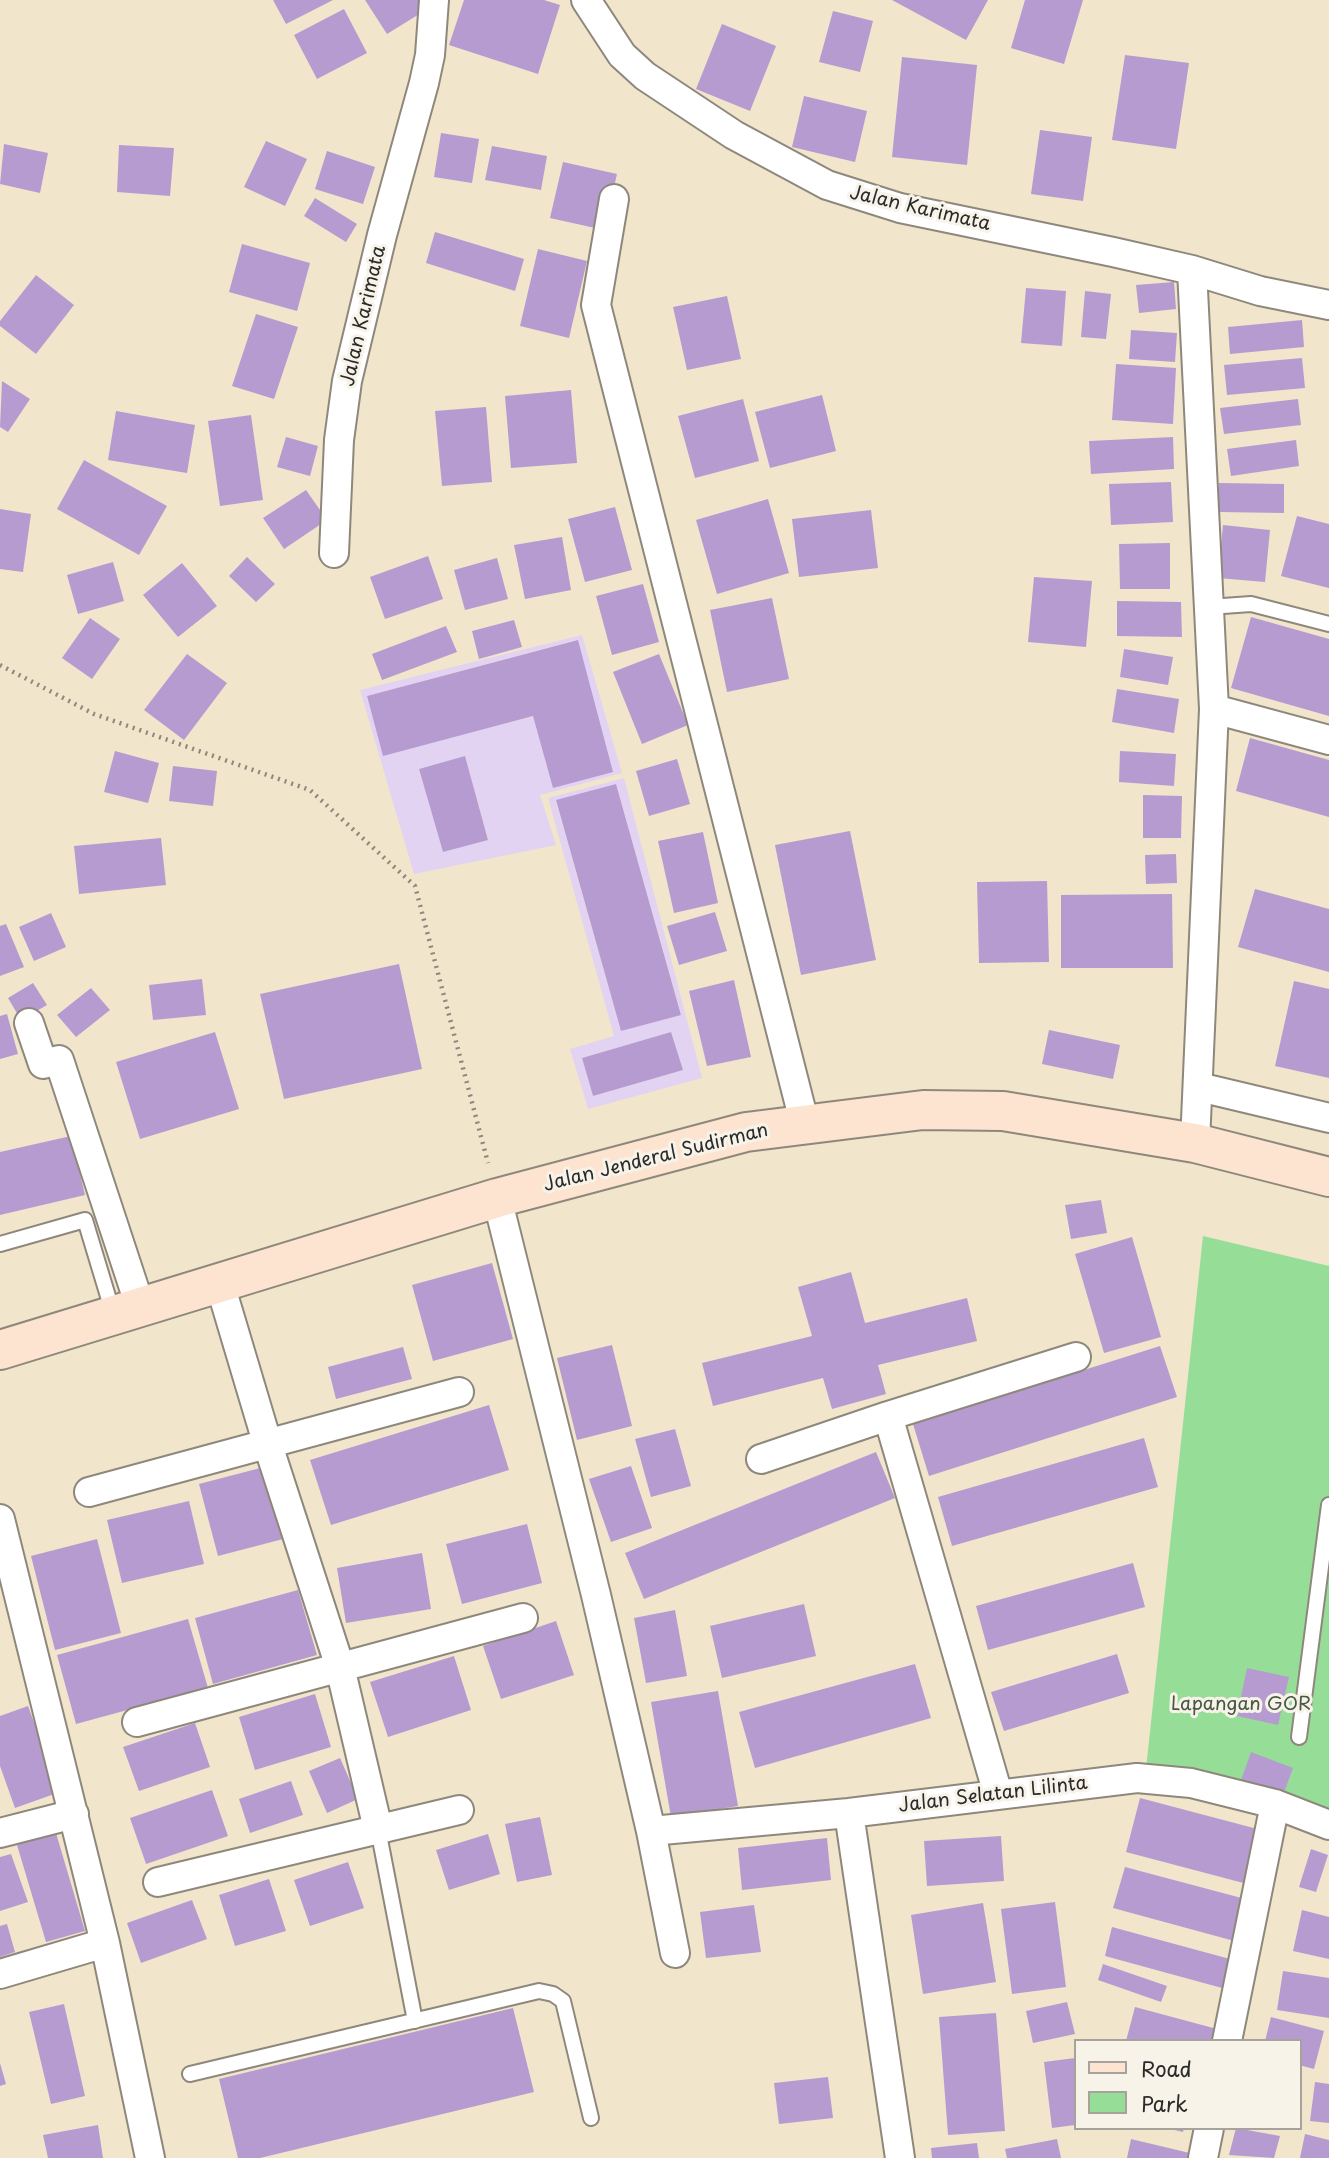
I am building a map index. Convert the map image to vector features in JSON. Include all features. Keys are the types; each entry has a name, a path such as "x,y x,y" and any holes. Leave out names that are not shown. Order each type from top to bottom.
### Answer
{"main road":[{"name":"Jalan Jenderal Sudirman","path":"0,1350 497,1198 747,1132 923,1110 1003,1111 1195,1143 1329,1177"}],"street":[{"name":"Jalan Karimata","path":"334,553 339,440 347,381 382,235 424,83 430,55 434,0"},
{"name":"Jalan Karimata","path":"586,0 622,55 645,76 674,98 734,135 827,185 900,208 1192,270 1260,291 1329,305"},
{"path":"614,199 596,305 805,1125"},
{"path":"1192,270 1214,709 1195,1143"},
{"path":"1214,709 1329,740"},
{"path":"29,1023 43,1065 59,1060 126,1310"},
{"path":"1199,1087 1329,1118"},
{"path":"497,1198 596,1595 651,1831 675,1953"},
{"path":"219,1281 267,1442 340,1667 378,1829"},
{"path":"761,1459 1076,1357"},
{"path":"89,1492 459,1392"},
{"path":"888,1416 998,1794"},
{"path":"0,1520 105,1943 150,2158"},
{"path":"137,1722 523,1618"},
{"name":"Jalan Selatan Lilinta","path":"651,1831 849,1813 1137,1778 1164,1778 1275,1804 1329,1825"},
{"path":"1227,2039 1275,1804"},
{"path":"158,1882 459,1810"},
{"path":"849,1813 900,2158"},
{"path":"0,1833 74,1814"},
{"path":"0,1974 105,1943"},
{"path":"1203,2158 1209,2130"}],"lane":[{"path":"1209,607 1251,604 1329,624"},
{"path":"0,1244 85,1220 126,1310"},
{"path":"1299,1737 1329,1505"},
{"path":"378,1829 415,2021"},
{"path":"190,2074 539,1991 554,1994 563,2001 591,2118"}],"path":[{"path":"0,665 94,714 310,790 415,886 497,1198"}],"shaded area":[{"path":"582,635 622,773 540,795 556,845 414,874 360,690","holes":["577,640 533,716 383,755 367,696","465,757 488,839 443,852 419,769"]},
{"path":"624,778 702,1078 588,1109 570,1049 614,1036 548,798","holes":["616,784 681,1014 621,1031 556,801","671,1032 682,1070 593,1096 582,1058"]}],"green space":[{"name":"Lapangan GOR","path":"1203,1236 1329,1266 1329,1820 1146,1769"}],"building":[{"path":"273,0 333,0 286,24"},
{"path":"365,0 424,0 429,8 387,34"},
{"path":"464,0 544,0 560,5 538,74 449,45"},
{"path":"892,0 988,0 966,40"},
{"path":"1025,0 1083,0 1064,64 1011,48"},
{"path":"344,9 367,53 317,79 294,35"},
{"path":"833,11 873,21 860,72 819,62"},
{"path":"722,24 776,46 750,111 696,89"},
{"path":"1125,55 1189,63 1176,149 1112,140"},
{"path":"902,57 977,65 967,165 892,157"},
{"path":"804,96 867,111 855,162 792,147"},
{"path":"1040,130 1092,137 1083,201 1031,194"},
{"path":"441,133 479,139 472,183 434,177"},
{"path":"266,141 307,159 285,206 244,187"},
{"path":"4,144 48,153 40,193 0,184"},
{"path":"119,145 174,148 170,196 117,192"},
{"path":"492,146 547,156 541,190 485,180"},
{"path":"327,151 375,167 363,204 315,189"},
{"path":"563,162 617,174 604,230 550,218"},
{"path":"315,198 357,224 346,242 304,216"},
{"path":"435,232 524,259 515,291 426,263"},
{"path":"242,244 310,263 297,311 229,292"},
{"path":"538,249 587,261 569,338 520,326"},
{"path":"36,275 74,305 36,354 0,326 0,321"},
{"path":"1174,282 1176,309 1139,313 1136,285"},
{"path":"1026,288 1066,291 1062,346 1021,343"},
{"path":"1085,291 1111,294 1106,339 1081,337"},
{"path":"727,296 741,359 687,370 673,307"},
{"path":"256,314 298,327 274,399 232,386"},
{"path":"1302,320 1304,347 1230,354 1228,327"},
{"path":"1131,330 1177,333 1175,362 1129,359"},
{"path":"1302,358 1305,388 1227,395 1224,365"},
{"path":"1116,364 1176,368 1173,424 1112,420"},
{"path":"2,381 30,399 8,432 0,427"},
{"path":"571,390 577,463 511,468 505,396"},
{"path":"822,395 836,451 770,468 755,412"},
{"path":"743,399 759,461 695,478 678,416"},
{"path":"1298,399 1301,425 1224,434 1220,408"},
{"path":"486,407 492,482 442,486 435,411"},
{"path":"116,411 195,425 187,473 108,460"},
{"path":"251,415 263,500 220,506 208,421"},
{"path":"286,437 318,446 310,476 277,467"},
{"path":"1173,437 1174,469 1091,474 1089,441"},
{"path":"1296,440 1299,466 1231,476 1227,449"},
{"path":"84,460 167,506 139,555 57,509"},
{"path":"1171,482 1173,522 1111,525 1109,484"},
{"path":"1219,483 1284,484 1284,513 1219,512"},
{"path":"306,490 327,520 284,549 263,518"},
{"path":"768,499 789,573 717,594 696,520"},
{"path":"615,507 632,570 585,582 568,519"},
{"path":"0,509 31,514 23,572 0,569"},
{"path":"871,510 878,568 799,577 792,519"},
{"path":"1297,516 1329,524 1329,588 1281,576"},
{"path":"1223,525 1270,530 1265,582 1218,578"},
{"path":"562,537 571,590 525,599 514,545"},
{"path":"1170,543 1170,589 1120,589 1119,544"},
{"path":"428,556 443,599 385,619 370,577"},
{"path":"247,557 275,584 256,602 229,576"},
{"path":"497,558 508,599 465,610 454,570"},
{"path":"113,562 124,601 78,614 67,575"},
{"path":"182,563 217,606 178,637 143,595"},
{"path":"1034,577 1092,581 1086,647 1028,642"},
{"path":"643,584 659,642 612,655 596,596"},
{"path":"772,598 789,679 727,692 710,610"},
{"path":"1117,601 1181,602 1182,637 1117,636"},
{"path":"1251,617 1329,639 1329,716 1231,688"},
{"path":"90,618 120,639 92,679 62,658"},
{"path":"514,620 522,647 479,659 472,631"},
{"path":"446,626 457,652 382,680 372,654"},
{"path":"578,640 613,772 553,788 533,716 383,756 367,696"},
{"path":"1124,649 1173,657 1168,685 1120,677"},
{"path":"187,654 227,683 184,740 144,710"},
{"path":"659,654 688,725 642,744 613,672"},
{"path":"1117,689 1179,699 1174,733 1112,722"},
{"path":"1250,738 1329,760 1329,817 1236,791"},
{"path":"115,751 159,763 148,803 104,792"},
{"path":"1120,751 1176,754 1174,786 1119,782"},
{"path":"465,756 488,840 443,852 419,769"},
{"path":"677,759 690,804 649,816 636,771"},
{"path":"173,766 217,771 213,806 169,801"},
{"path":"616,784 681,1015 621,1031 556,800"},
{"path":"1143,795 1182,796 1181,838 1143,838"},
{"path":"850,831 876,960 801,975 775,845"},
{"path":"703,832 718,903 674,913 658,841"},
{"path":"161,838 166,885 79,894 74,846"},
{"path":"1176,854 1177,883 1146,884 1145,855"},
{"path":"1047,881 1049,962 979,963 977,882"},
{"path":"1255,889 1329,909 1329,972 1238,947"},
{"path":"1172,894 1173,968 1061,968 1061,895"},
{"path":"715,912 727,951 679,965 667,926"},
{"path":"51,913 66,947 34,961 19,927"},
{"path":"6,924 24,967 0,976 0,926"},
{"path":"399,964 422,1069 284,1099 260,994"},
{"path":"202,979 206,1015 153,1020 149,985"},
{"path":"734,980 751,1057 707,1066 689,991"},
{"path":"1294,981 1329,989 1329,1078 1275,1066"},
{"path":"33,983 47,1005 21,1020 8,998"},
{"path":"91,988 110,1010 76,1037 57,1015"},
{"path":"7,1014 18,1054 0,1059 0,1016"},
{"path":"1049,1030 1120,1045 1113,1079 1042,1064"},
{"path":"215,1032 239,1109 140,1139 116,1062"},
{"path":"671,1032 683,1070 593,1096 582,1058"},
{"path":"71,1136 85,1195 0,1215 0,1152"},
{"path":"1101,1200 1107,1233 1071,1239 1065,1205"},
{"path":"1132,1237 1161,1337 1104,1353 1075,1254"},
{"path":"492,1263 513,1339 433,1361 412,1285"},
{"path":"851,1272 865,1323 967,1298 977,1341 878,1365 886,1394 832,1409 823,1378 713,1406 702,1363 812,1336 798,1287"},
{"path":"612,1345 632,1426 577,1440 557,1358"},
{"path":"1160,1346 1177,1397 929,1476 913,1424"},
{"path":"403,1347 412,1379 336,1399 328,1367"},
{"path":"489,1405 509,1470 331,1525 310,1460"},
{"path":"675,1429 691,1486 651,1497 635,1439"},
{"path":"1144,1438 1158,1487 952,1546 938,1497"},
{"path":"876,1452 895,1498 644,1599 625,1553"},
{"path":"268,1466 287,1538 218,1556 199,1484"},
{"path":"631,1466 652,1528 611,1542 589,1479"},
{"path":"189,1501 204,1564 122,1583 107,1520"},
{"path":"527,1524 542,1583 462,1604 446,1544"},
{"path":"97,1539 121,1633 55,1650 31,1556"},
{"path":"422,1553 431,1609 346,1623 337,1568"},
{"path":"1133,1563 1145,1607 988,1650 976,1606"},
{"path":"298,1590 317,1655 213,1684 195,1618"},
{"path":"804,1604 816,1656 722,1678 710,1626"},
{"path":"675,1610 687,1676 646,1683 634,1618"},
{"path":"188,1619 208,1688 76,1724 57,1655"},
{"path":"556,1621 574,1675 501,1699 483,1646"},
{"path":"1117,1654 1129,1693 1004,1731 991,1692"},
{"path":"454,1656 471,1710 388,1737 370,1682"},
{"path":"915,1664 931,1718 755,1768 739,1712"},
{"path":"1247,1668 1289,1677 1278,1725 1237,1716"},
{"path":"718,1691 738,1806 671,1817 651,1702"},
{"path":"315,1694 331,1747 255,1770 239,1717"},
{"path":"28,1706 60,1792 15,1808 0,1766 0,1716"},
{"path":"195,1723 210,1767 139,1791 123,1747"},
{"path":"1251,1752 1293,1768 1282,1798 1240,1783"},
{"path":"340,1758 358,1799 327,1813 309,1771"},
{"path":"291,1781 303,1815 250,1833 239,1799"},
{"path":"212,1790 228,1836 146,1864 130,1818"},
{"path":"1140,1798 1265,1831 1251,1885 1126,1852"},
{"path":"540,1817 552,1875 517,1882 505,1824"},
{"path":"56,1833 85,1931 46,1942 17,1845"},
{"path":"488,1834 500,1874 449,1890 436,1850"},
{"path":"1001,1836 1004,1881 927,1886 924,1841"},
{"path":"827,1838 831,1880 742,1890 738,1848"},
{"path":"1311,1849 1328,1855 1316,1892 1299,1887"},
{"path":"11,1854 28,1902 0,1911 0,1857"},
{"path":"348,1862 364,1908 310,1926 294,1880"},
{"path":"1125,1867 1249,1900 1238,1942 1113,1908"},
{"path":"269,1879 286,1931 235,1946 219,1895"},
{"path":"192,1900 207,1939 141,1963 127,1923"},
{"path":"1055,1902 1066,1987 1012,1994 1001,1909"},
{"path":"983,1903 996,1982 923,1994 911,1915"},
{"path":"754,1905 761,1952 706,1958 700,1912"},
{"path":"1302,1910 1329,1917 1329,1959 1293,1951"},
{"path":"7,1924 15,1952 0,1957 0,1926"},
{"path":"1112,1927 1230,1959 1222,1988 1105,1956"},
{"path":"1103,1964 1167,1986 1161,2002 1098,1980"},
{"path":"1283,1971 1329,1978 1329,2018 1277,2010"},
{"path":"1067,2002 1075,2034 1033,2043 1026,2011"},
{"path":"64,2004 85,2096 51,2104 29,2012"},
{"path":"1135,2007 1217,2029 1214,2039 1127,2039"},
{"path":"513,2008 534,2092 260,2158 238,2158 219,2079"},
{"path":"996,2013 1005,2131 948,2135 939,2017"},
{"path":"1271,2017 1324,2031 1314,2069 1301,2066 1301,2039 1266,2039"},
{"path":"1074,2058 1074,2125 1052,2128 1044,2062"},
{"path":"0,2063 6,2084 0,2086"},
{"path":"828,2077 833,2118 779,2124 774,2083"},
{"path":"1315,2082 1329,2084 1329,2123 1310,2121"},
{"path":"98,2125 103,2158 48,2158 43,2135"},
{"path":"1235,2130 1280,2136 1274,2158 1229,2155"},
{"path":"1305,2134 1329,2140 1329,2158 1300,2158"},
{"path":"1057,2139 1061,2158 1007,2158 1005,2149"},
{"path":"1131,2139 1198,2155 1197,2158 1127,2158"},
{"path":"977,2143 979,2158 932,2158 931,2148"}]}
